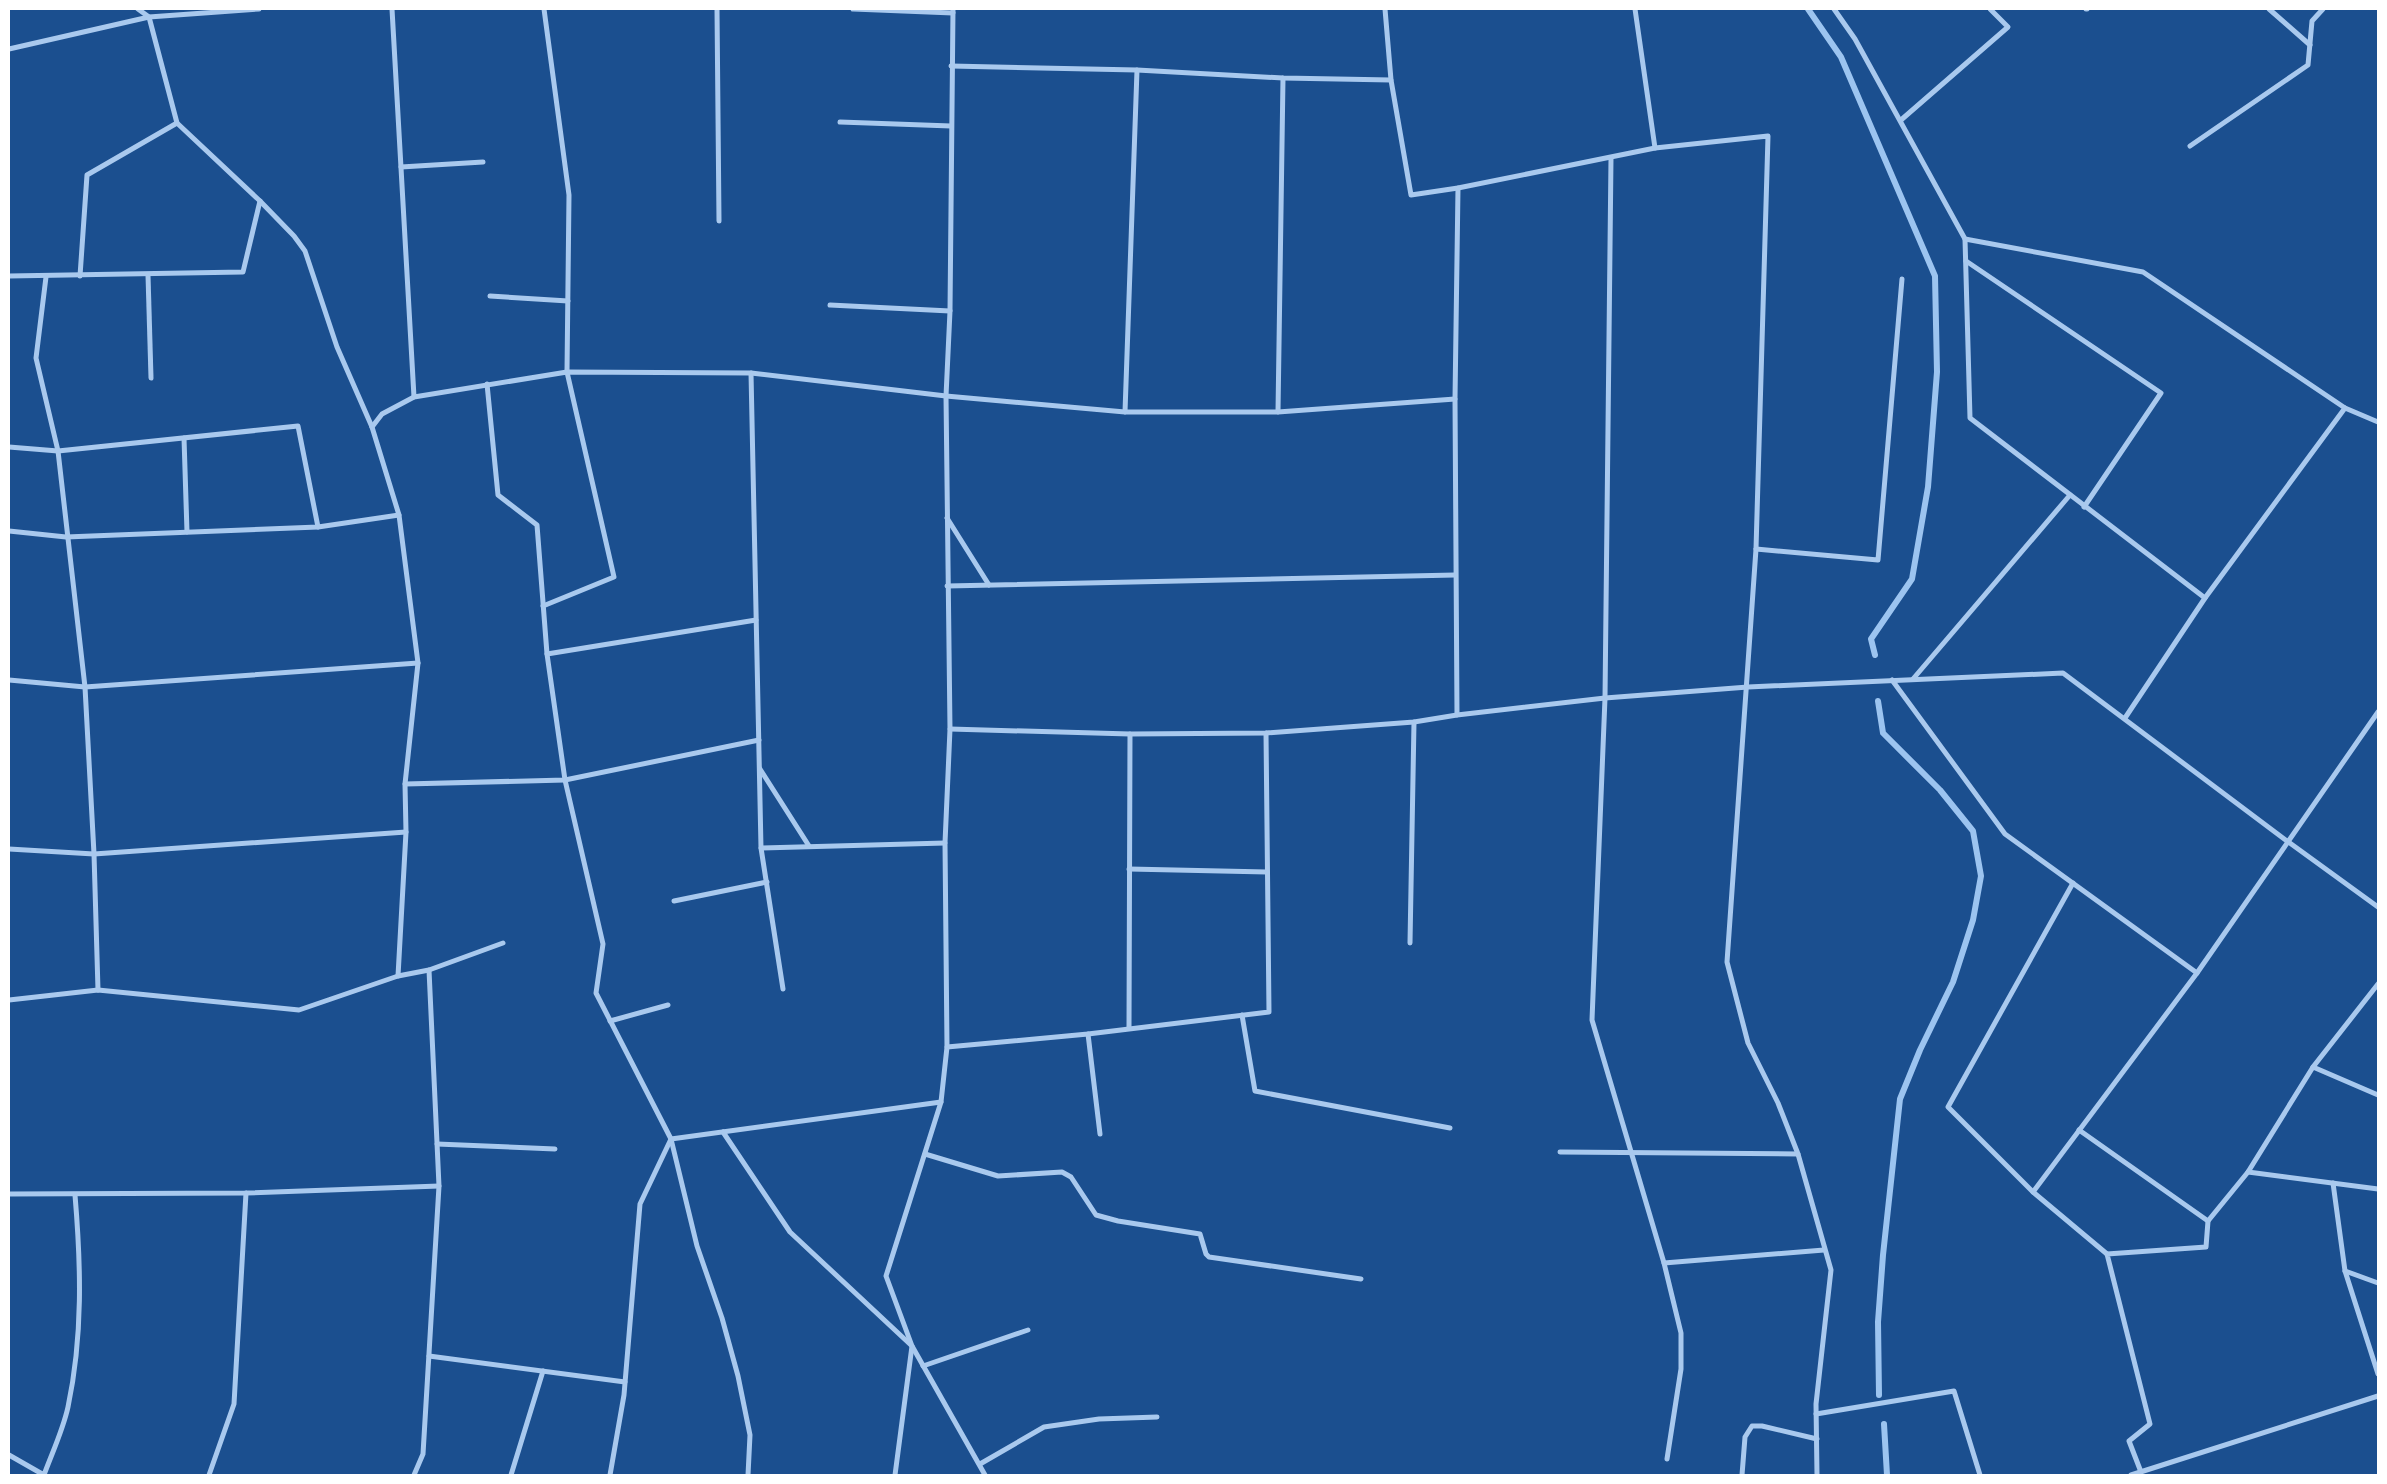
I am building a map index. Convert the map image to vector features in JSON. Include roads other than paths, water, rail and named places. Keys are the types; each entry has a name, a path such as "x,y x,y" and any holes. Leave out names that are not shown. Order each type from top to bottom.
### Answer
{"street":[{"path":"138,9 149,17 177,123 260,201 294,236 305,251 337,347 372,427 399,515 418,662 405,784 406,832 398,976"},
{"path":"9,49 149,17 259,9"},
{"path":"392,9 414,396"},
{"path":"543,606 614,577 567,372 569,195 544,9"},
{"path":"717,9 719,221"},
{"path":"853,9 953,11 950,311 946,396 950,728 945,843 947,1047 942,1102 886,1276 912,1346 985,1475"},
{"path":"1385,9 1391,80 1411,194 1458,188 1655,148 1768,136 1756,549 1748,687 1727,962 1748,1043 1778,1103 1798,1154 1831,1270 1816,1414 1817,1475"},
{"path":"1636,9 1655,148"},
{"path":"1834,9 1855,39 1965,239 1970,418 2205,598"},
{"path":"1900,120 2008,27 1990,9"},
{"path":"2269,9 2310,45"},
{"path":"2190,146 2308,65 2312,21 2322,9"},
{"path":"952,66 1137,70 1283,78 1391,80"},
{"path":"1125,412 1137,70"},
{"path":"1278,412 1283,78"},
{"path":"840,122 951,126"},
{"path":"80,276 87,174 177,123"},
{"path":"1611,158 1605,698 1592,1020 1664,1263 1681,1332 1682,1369 1667,1459"},
{"path":"401,167 483,162"},
{"path":"1457,715 1455,399 1458,188"},
{"path":"9,276 46,277 242,272 260,201"},
{"path":"1965,239 2143,272 2345,408 2378,422"},
{"path":"1966,261 2161,393 2084,507"},
{"path":"148,275 151,378"},
{"path":"46,277 36,358 58,451 66,537 85,688 94,854 98,990"},
{"path":"1756,549 1878,560 1902,279"},
{"path":"490,296 568,301"},
{"path":"830,305 950,311"},
{"path":"372,427 382,414 414,396 567,372 751,373 946,396 1125,412 1278,412 1455,399"},
{"path":"751,373 761,848 783,989"},
{"path":"487,384 498,495 537,525 547,654 566,780 603,944 596,993 671,1139 697,1246 722,1318 738,1376 750,1435 748,1475"},
{"path":"2125,718 2205,598 2345,408"},
{"path":"9,447 58,451 298,426 318,527"},
{"path":"184,438 188,532"},
{"path":"1913,679 2070,496"},
{"path":"9,531 66,537 318,527 399,515"},
{"path":"947,518 989,586"},
{"path":"947,586 1455,575"},
{"path":"547,654 756,620"},
{"path":"9,680 85,688 418,662"},
{"path":"950,728 1130,734 1266,733 1414,722 1457,715 1605,698 1748,687 2063,673 2287,841 2378,906"},
{"path":"1892,680 2005,834 2197,973"},
{"path":"2033,1192 2197,973 2378,712"},
{"path":"1410,943 1414,722"},
{"path":"947,1047 1088,1034 1269,1012 1266,733"},
{"path":"1129,1028 1130,734"},
{"path":"405,784 566,780 759,740"},
{"path":"760,768 809,846"},
{"path":"9,849 94,854 406,832"},
{"path":"761,848 945,843"},
{"path":"1129,869 1267,872"},
{"path":"674,901 767,882"},
{"path":"2073,884 1948,1106 2033,1192 2107,1254 2150,1424 2129,1441 2141,1472"},
{"path":"9,1000 98,990 299,1010 398,976 429,970 504,943"},
{"path":"414,1475 423,1454 439,1186 429,970"},
{"path":"2107,1254 2206,1247 2208,1221 2248,1172 2313,1068 2378,984"},
{"path":"610,1021 668,1005"},
{"path":"1242,1015 1255,1091 1450,1128"},
{"path":"1088,1034 1100,1134"},
{"path":"2313,1068 2378,1095"},
{"path":"671,1139 942,1102"},
{"path":"2079,1130 2208,1221"},
{"path":"720,1132 790,1232 912,1346"},
{"path":"610,1475 625,1382 640,1204 671,1139"},
{"path":"437,1144 555,1149"},
{"path":"1560,1152 1798,1154"},
{"path":"925,1154 998,1176 1062,1172 1075,1182 1096,1215 1111,1220 1200,1234 1203,1238 1206,1254 1210,1257 1361,1279"},
{"path":"2248,1172 2378,1189"},
{"path":"2333,1183 2346,1271 2378,1374"},
{"path":"9,1194 246,1193 439,1186"},
{"path":"208,1475 234,1404 246,1193"},
{"path":"9,1455 44,1475 68,1408 79,1333 80,1259 74,1195"},
{"path":"1664,1263 1824,1250"},
{"path":"2346,1271 2378,1283"},
{"path":"923,1366 1028,1330"},
{"path":"895,1475 912,1346"},
{"path":"429,1356 625,1382"},
{"path":"511,1475 543,1371"},
{"path":"1816,1414 1954,1391 1980,1475"},
{"path":"2131,1475 2378,1396"},
{"path":"980,1464 1044,1427 1099,1419 1157,1417"},
{"path":"1742,1475 1745,1437 1752,1426 1762,1426 1817,1439"}],"waterway":[{"path":"1808,9 1841,57 1935,276 1937,372 1928,487 1912,579 1871,639 1875,655"},
{"path":"1878,701 1883,733 1940,790 1973,831 1981,876 1973,920 1953,982 1920,1050 1900,1099 1883,1255 1878,1322 1879,1395"},
{"path":"1884,1424 1887,1475"}]}
